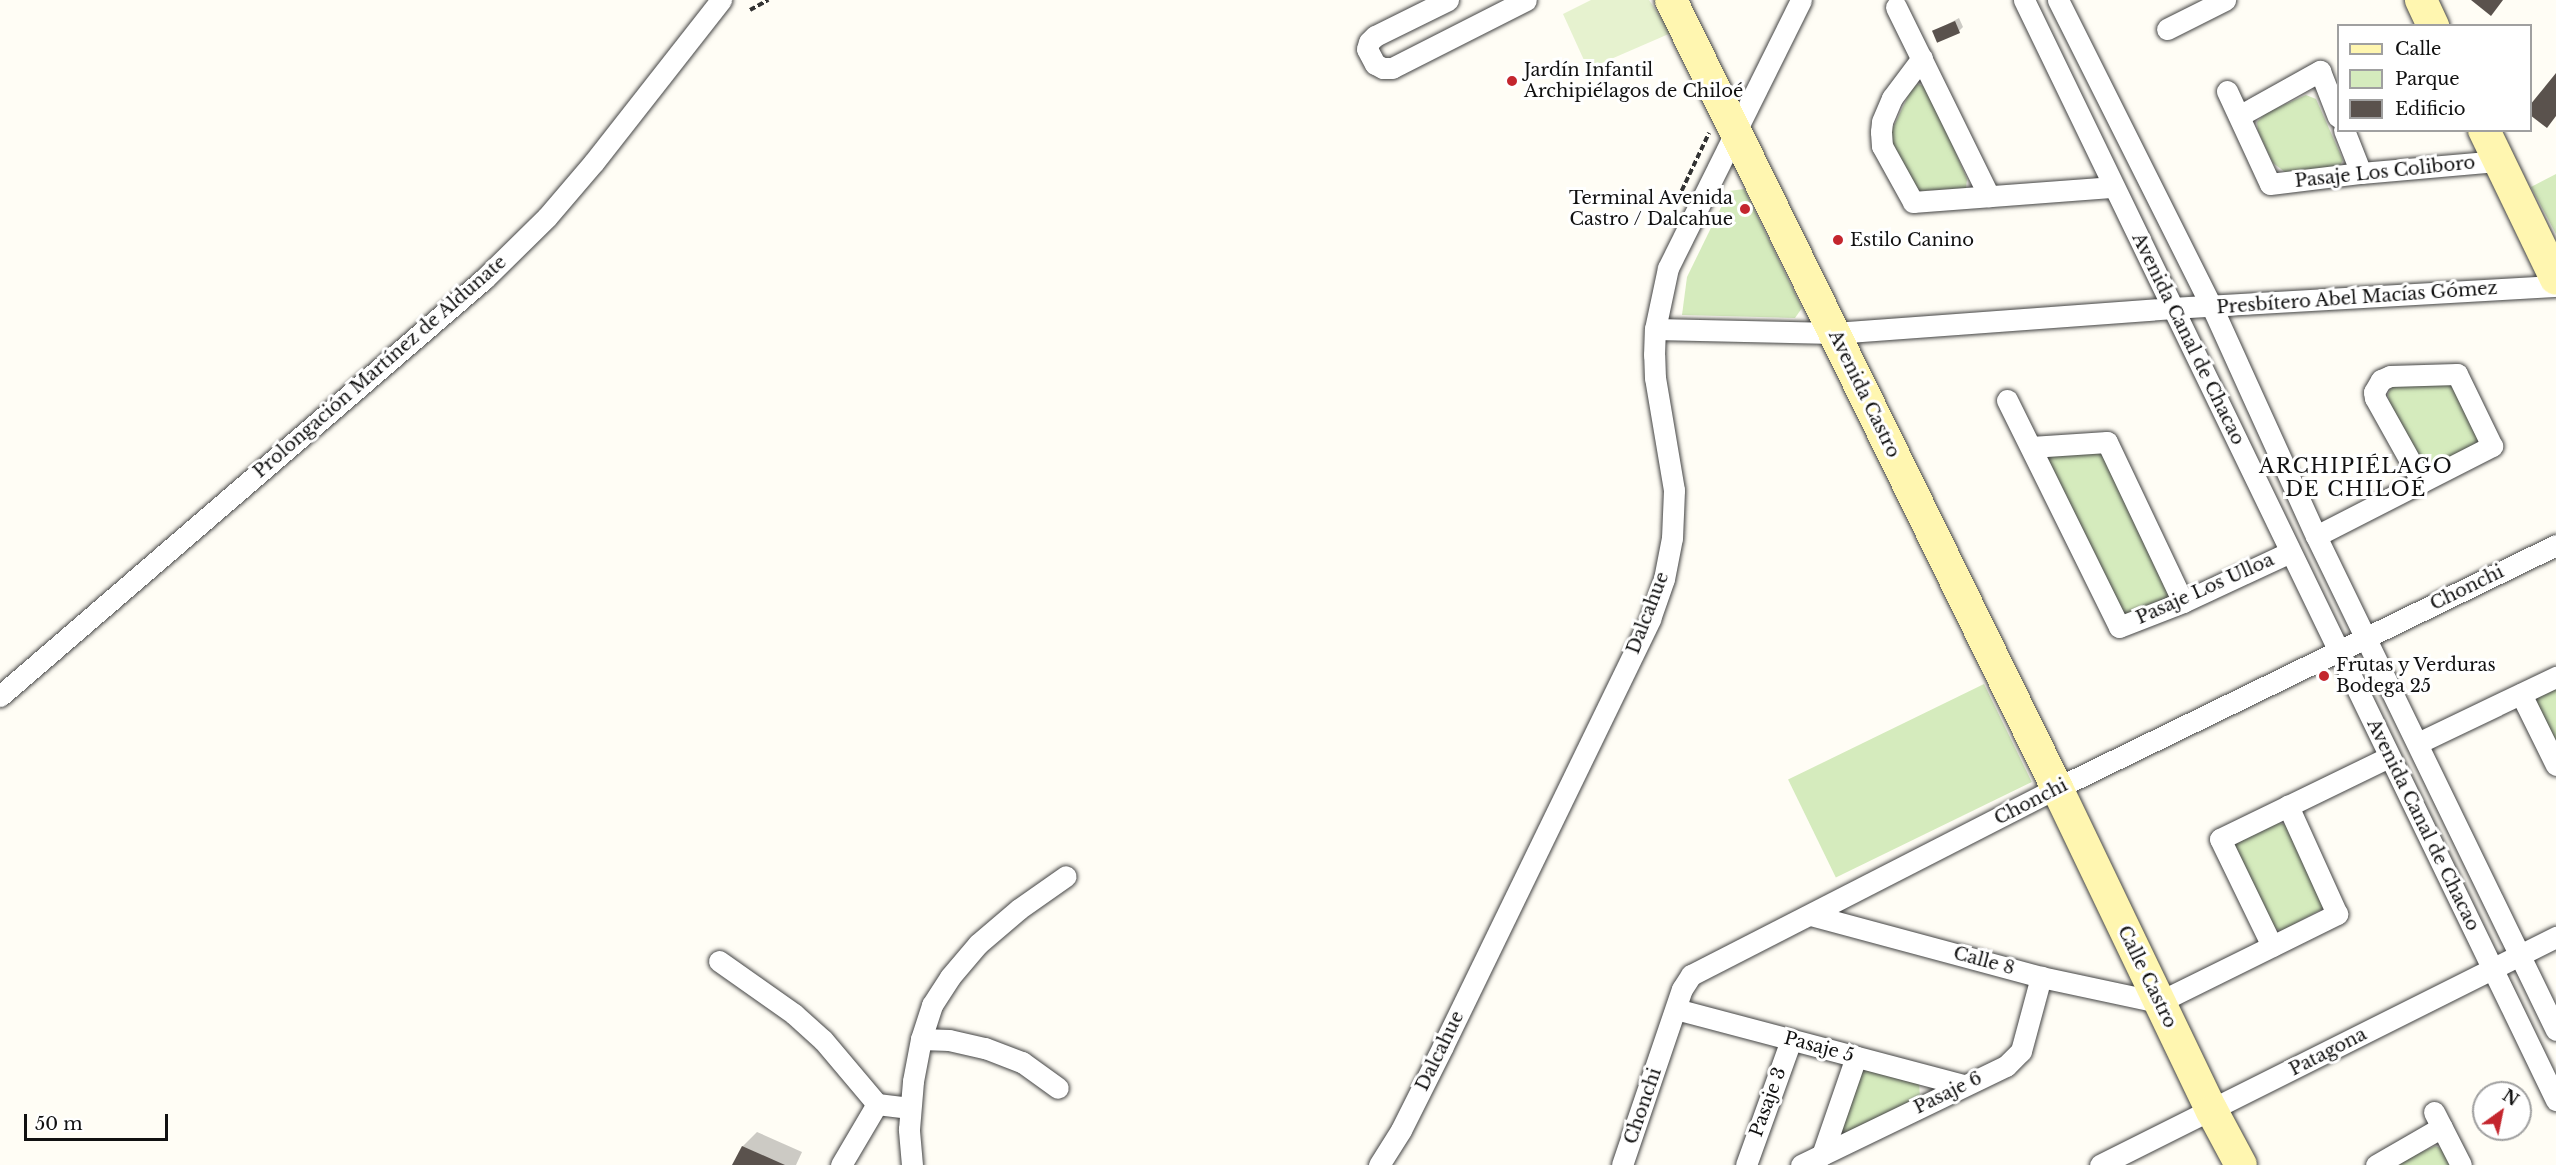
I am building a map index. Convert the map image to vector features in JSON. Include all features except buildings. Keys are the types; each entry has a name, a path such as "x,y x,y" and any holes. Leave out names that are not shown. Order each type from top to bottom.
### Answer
{"street":[{"name":"Prolongación Martínez de Aldunate","path":"0,696 484,279 547,217 594,162 721,0"},
{"path":"1448,0 1418,6 1375,36 1369,42 1367,49 1375,64 1383,68 1392,68 1526,0"},
{"name":"Avenida Castro","path":"1671,0 2057,788"},
{"name":"Dalcahue","path":"1379,1165 1401,1130 1443,1046 1650,619 1664,579 1672,538 1674,490 1655,378 1655,329 1668,268 1801,0"},
{"name":"Avenida Canal de Chacao","path":"2024,0 2556,1100"},
{"name":"Avenida Canal de Chacao","path":"2058,0 2212,307 2316,536 2418,743 2518,956 2556,1030"},
{"path":"2167,29 2192,7 2225,0"},
{"path":"2421,0 2432,24"},
{"path":"1896,7 1989,196"},
{"path":"1922,58 1886,110 1882,122 1882,146 1913,202 2113,187"},
{"path":"2227,91 2239,116 2320,71 2337,114"},
{"name":"Pasaje Los Coliboro","path":"2239,116 2271,184 2361,173 2499,161"},
{"path":"2345,132 2361,173"},
{"path":"2485,132 2556,279"},
{"name":"Presbítero Abel Macías Gómez","path":"1655,329 1834,333 2173,308 2556,286"},
{"path":"2316,536 2422,482 2492,446 2457,374 2390,376 2381,380 2374,392 2375,398 2422,482"},
{"path":"2007,400 2031,447 2107,442 2183,602"},
{"name":"Pasaje Los Ulloa","path":"2031,447 2119,627 2183,602 2290,552"},
{"name":"Chonchi","path":"1622,1165 1682,989 1691,975 2057,788 2556,545"},
{"path":"2418,743 2556,677"},
{"path":"2521,694 2556,765"},
{"path":"2272,946 2220,839 2390,757"},
{"name":"Calle Castro","path":"2057,788 2212,1111 2244,1164"},
{"path":"2159,1002 2337,914 2288,806"},
{"path":"912,1165 910,1108 921,1039 936,998 963,960 995,928 1066,876"},
{"name":"Calle 8","path":"1811,915 2041,976 2159,1002"},
{"name":"Patagona","path":"2100,1165 2556,937"},
{"path":"719,961 794,1014 823,1040 877,1104 910,1108"},
{"name":"Pasaje 6","path":"1801,1165 2006,1066 2021,1051 2041,976"},
{"name":"Pasaje 5","path":"1676,1009 1963,1085"},
{"path":"921,1039 949,1040 985,1048 1022,1062 1058,1088"},
{"name":"Pasaje 3","path":"1746,1165 1791,1040"},
{"path":"1822,1155 1856,1057"},
{"path":"841,1165 877,1104"},
{"path":"2376,1165 2438,1120 2461,1165"}],"path":[{"path":"750,10 768,0"},
{"path":"1669,217 1722,105"}],"green space":[{"path":"1591,0 1649,0 1671,33 1588,69 1563,14"},
{"path":"1918,84 1928,88 1967,179 1966,188 1920,191 1910,181 1893,143 1891,132 1912,88"},
{"path":"2306,95 2316,99 2343,160 2339,167 2285,172 2273,163 2258,131 2257,122 2266,113"},
{"path":"2556,174 2556,234 2531,187"},
{"path":"1744,189 1802,308 1795,318 1682,315 1687,277 1729,191"},
{"path":"2448,379 2480,443 2426,468 2389,403 2388,394 2392,386"},
{"path":"2101,452 2170,598 2126,619 2048,459 2049,456"},
{"path":"1984,684 2032,782 1836,878 1788,780"},
{"path":"2556,685 2556,746 2534,698"},
{"path":"2276,822 2286,825 2324,908 2281,931 2274,927 2234,845"},
{"path":"1869,1067 1919,1082 1920,1098 1843,1134 1840,1132 1857,1072"},
{"path":"2435,1146 2441,1148 2451,1165 2393,1165"}],"place":[{"name":"Jardín Infantil Archipiélagos de Chiloé","path":"1512,81"},
{"name":"Terminal Avenida Castro / Dalcahue","path":"1745,209"},
{"name":"Estilo Canino","path":"1838,240"},
{"name":"Frutas y Verduras Bodega 25","path":"2324,676"}],"district":[{"name":"ARCHIPIÉLAGO DE CHILOÉ","path":"2356,478"}]}
